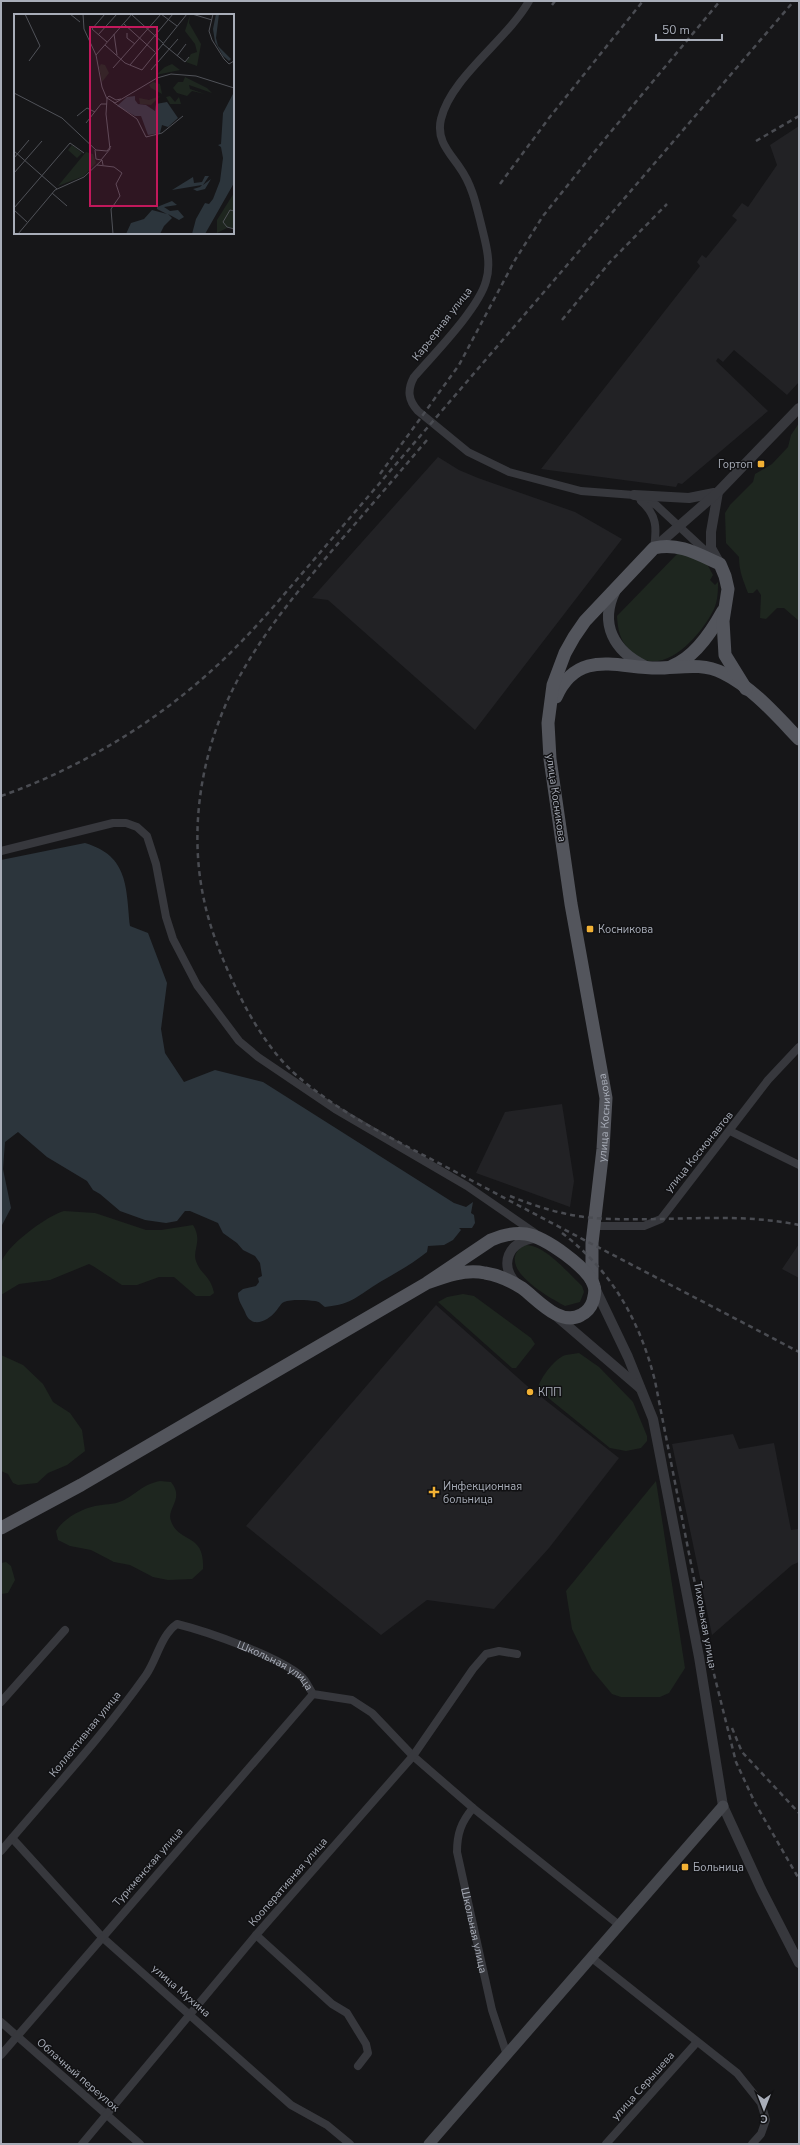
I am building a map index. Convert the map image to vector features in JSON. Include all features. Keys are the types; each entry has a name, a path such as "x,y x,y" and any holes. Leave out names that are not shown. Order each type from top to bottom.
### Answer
{"main road":[{"path":"654,548 668,546 678,547 720,564 726,576 728,589 723,633 725,655 746,689"},
{"name":"улица Косникова","path":"593,1284 591,1258 606,1098 571,904 550,759 548,723 553,685 565,654 585,621 654,548"},
{"path":"617,586 609,607 610,626 619,648 626,655 646,667"},
{"path":"668,667 677,664 690,654 711,630 725,608"},
{"path":"548,723 556,695 562,685 573,673 591,665 602,663 646,667 690,666 712,668 725,674 746,689 799,738"},
{"path":"1,1528 81,1485 427,1283 491,1240 500,1236 518,1233 542,1238 581,1268 593,1284 592,1304 584,1313 570,1317 552,1312 520,1287 493,1275 476,1272 457,1273 427,1283"},
{"path":"429,2144 723,1806"}],"street":[{"name":"Карьерная улица","path":"529,1 516,21 456,89 440,120 441,140 460,167 473,191 485,244 488,270 487,280 475,304 414,377 410,384 409,395 415,407 438,428 468,452 493,466 565,488 581,491 634,495"},
{"name":"улица Косникова","path":"654,548 718,492 799,408"},
{"path":"634,495 689,498 718,492 711,532 711,548 720,564"},
{"path":"634,495 661,508 678,527 720,564"},
{"path":"634,495 649,508 654,516 656,531 654,548"},
{"path":"1,851 113,823 126,823 137,827 147,836 152,850 166,918 184,962 210,1004 239,1041 258,1057 335,1109 467,1186 542,1238"},
{"name":"улица Космонавтов","path":"594,1226 644,1226 661,1219 768,1080 799,1047"},
{"path":"730,1131 799,1165"},
{"path":"520,1287 510,1273 508,1263 510,1252 522,1241 542,1238"},
{"name":"Тихонькая улица","path":"593,1284 642,1391 653,1419 699,1657 723,1806 761,1889 799,1963"},
{"path":"552,1312 642,1391"},
{"name":"Школьная улица","path":"177,1624 192,1628 274,1660 302,1676 312,1694 352,1700 372,1713 413,1756 473,1808 618,1925"},
{"name":"Коллективная улица","path":"1,1851 71,1770 146,1674 170,1629 177,1624"},
{"path":"1,1702 65,1630"},
{"name":"Кооперативная улица","path":"82,2144 191,2015 256,1935 413,1756 473,1669 486,1654 499,1651 517,1654"},
{"name":"Туркменская улица","path":"1,2055 312,1694"},
{"name":"Школьная улица","path":"473,1808 463,1819 457,1836 457,1852 492,2010 507,2055"},
{"name":"улица Мухина","path":"12,1838 102,1937 291,2105 328,2125 350,2144"},
{"path":"256,1935 332,2004 347,2013 366,2044 368,2053 358,2066"},
{"path":"592,1958 737,2073 761,2103 766,2120 761,2134 752,2144"},
{"name":"Облачный переулок","path":"1,2022 108,2114 140,2144"},
{"name":"улица Серышева","path":"606,2144 697,2042"}],"shaded area":[{"path":"799,126 799,382 787,395 734,350 723,362 718,358 716,361 768,411 682,484 678,483 676,487 541,469 700,266 697,262 702,255 706,258 737,220 732,216 742,203 748,207 777,165 770,145"},
{"path":"799,423 799,621 784,608 777,608 766,619 760,618 761,595 757,589 753,593 748,593 743,580 739,557 726,543 725,513 730,505 753,482 755,474 772,464 788,447 791,435"},
{"path":"438,457 459,470 478,478 575,512 622,539 475,730 328,600 312,598"},
{"path":"681,550 707,564 713,575 710,580 715,585 718,582 718,596 715,606 701,630 681,650 669,657 657,661 646,660 634,654 623,642 619,633 617,616"},
{"path":"85,843 110,856 118,865 126,886 130,926 148,933 167,983 161,1029 165,1053 184,1082 215,1070 263,1082 454,1203 466,1207 473,1202 471,1213 474,1215 475,1223 472,1228 459,1228 461,1230 453,1240 444,1245 428,1246 427,1252 416,1260 343,1304 325,1307 316,1301 287,1301 281,1304 272,1315 264,1321 255,1322 251,1321 248,1317 239,1301 238,1293 243,1289 256,1286 259,1282 258,1278 262,1276 260,1263 255,1256 243,1250 237,1243 223,1233 218,1223 190,1211 185,1211 177,1221 166,1223 145,1220 120,1211 93,1190 87,1181 47,1157 18,1132 5,1142 3,1169 11,1208 1,1227 1,860"},
{"path":"562,1104 574,1181 570,1207 476,1173 505,1112"},
{"path":"64,1211 95,1213 146,1230 161,1230 193,1225 197,1236 195,1253 196,1261 213,1287 214,1293 210,1296 196,1296 174,1277 159,1277 137,1285 122,1285 89,1264 50,1280 19,1284 1,1295 1,1264 10,1249 38,1225"},
{"path":"799,1244 799,1278 782,1269"},
{"path":"524,1245 540,1249 563,1267 582,1286 584,1292 580,1302 565,1306 547,1296 526,1280 519,1271 515,1262 516,1253"},
{"path":"463,1294 474,1296 531,1338 535,1344 516,1368 512,1368 438,1302 447,1297"},
{"name":"Инфекционная больница","path":"436,1305 526,1385 619,1458 549,1548 494,1609 427,1600 381,1635 246,1526"},
{"path":"579,1353 599,1367 633,1402 647,1436 647,1441 641,1448 626,1451 610,1448 538,1388 545,1374 553,1364 566,1355"},
{"path":"1,1355 23,1365 43,1384 53,1402 70,1413 82,1430 85,1451 67,1465 48,1473 37,1483 18,1485 13,1483 8,1474 1,1471"},
{"path":"733,1434 739,1449 774,1443 791,1530 799,1529 799,1562 792,1565 712,1635 672,1444"},
{"path":"160,1481 171,1482 175,1488 176,1498 170,1516 171,1521 180,1533 196,1544 203,1557 203,1569 192,1579 168,1580 153,1577 130,1565 114,1562 91,1550 70,1546 58,1540 56,1531 63,1522 78,1512 98,1505 122,1501 144,1487"},
{"path":"656,1481 685,1668 669,1693 660,1697 621,1697 612,1694 592,1670 572,1629 566,1591"},
{"path":"6,1562 11,1566 15,1580 8,1593 1,1594 1,1563"}],"railway":[{"path":"552,5 555,1"},
{"path":"500,184 549,118 643,1"},
{"path":"380,474 459,365 515,260 543,216 604,140 720,1"},
{"path":"1,796 28,786 81,761 107,747 157,715 213,670 253,630 794,1"},
{"path":"756,141 799,116"},
{"path":"562,320 610,262 667,204"},
{"path":"427,440 285,608 247,663 224,708 214,734 201,788 197,844 199,872 204,900 221,955 247,1009 260,1032 276,1054 294,1073 334,1104 355,1118 400,1143 799,1352"},
{"path":"510,1196 552,1210 584,1217 620,1219 723,1218 774,1221 799,1225"},
{"path":"562,1233 596,1264 622,1299 632,1318 649,1359 655,1381 708,1650 736,1762 755,1803 799,1879"},
{"path":"732,1728 742,1752 799,1813"}],"place":[{"name":"Гортоп","path":"761,464"},
{"name":"Косникова","path":"590,929"},
{"name":"КПП","path":"530,1392"},
{"name":"Инфекционная больница","path":"434,1492"},
{"name":"Больница","path":"685,1867"}]}
